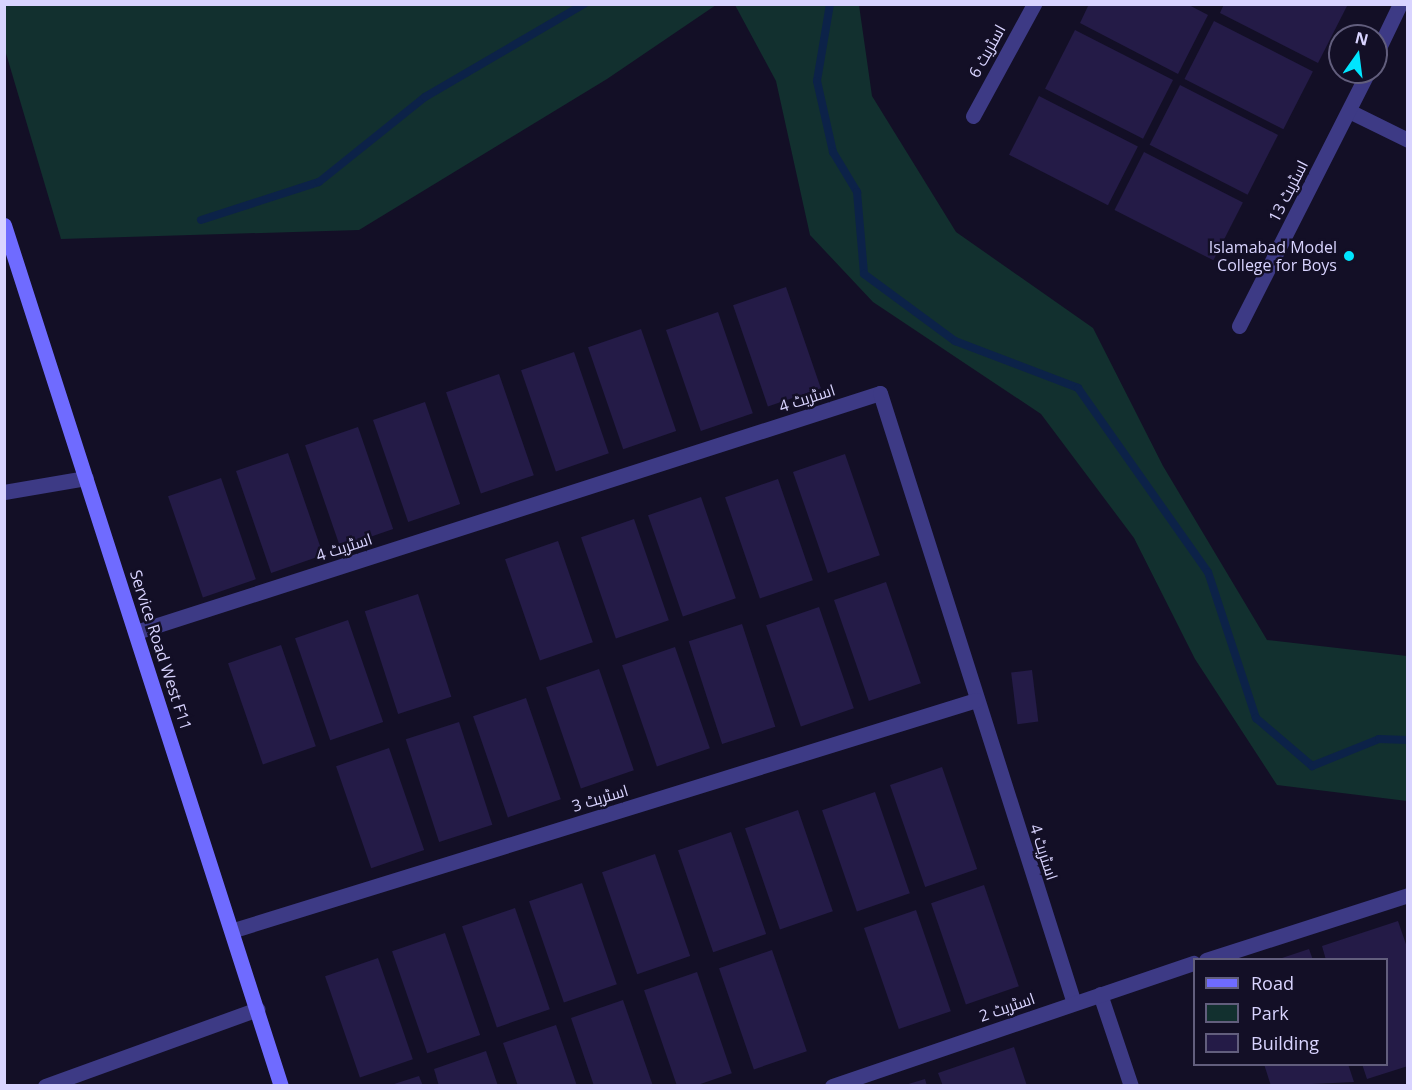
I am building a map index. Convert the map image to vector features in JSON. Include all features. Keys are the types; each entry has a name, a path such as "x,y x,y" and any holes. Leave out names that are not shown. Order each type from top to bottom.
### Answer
{"main road":[{"name":"Service Road West F11","path":"4,225 234,930 281,1086"}],"street":[{"name":"اسٹریٹ 6","path":"973,116 1034,4"},
{"path":"1388,29 1400,4"},
{"name":"اسٹریٹ 13","path":"1239,326 1362,84"},
{"path":"1349,111 1407,140"},
{"name":"اسٹریٹ 4","path":"136,633 880,393 1074,1003"},
{"path":"4,492 86,478"},
{"name":"اسٹریٹ 3","path":"234,930 976,700"},
{"path":"1212,958 1407,895"},
{"name":"اسٹریٹ 2","path":"832,1086 1193,963"},
{"path":"1100,994 1131,1086"},
{"path":"45,1086 258,1009"}],"green space":[{"path":"4,5 716,5 607,79 359,230 61,239 5,50"},
{"path":"735,5 859,5 872,96 956,232 1093,328 1163,466 1267,640 1407,656 1407,801 1277,785 1195,659 1134,538 1041,414 873,302 810,235 776,81"}],"building":[{"path":"1089,4 1187,4 1208,15 1178,74 1080,23"},
{"path":"1224,4 1348,4 1338,24 1328,24 1328,43 1318,63 1220,13"},
{"path":"1214,21 1313,71 1283,129 1184,79"},
{"path":"1075,30 1173,80 1143,139 1045,89"},
{"path":"1180,85 1278,135 1248,195 1150,145"},
{"path":"1039,96 1138,146 1108,205 1009,155"},
{"path":"1144,152 1243,202 1213,260 1114,210"},
{"path":"786,287 821,388 768,406 733,305"},
{"path":"718,312 753,413 701,431 666,330"},
{"path":"641,329 676,431 623,449 588,347"},
{"path":"574,352 609,453 556,471 521,370"},
{"path":"499,374 534,475 481,493 446,392"},
{"path":"425,402 460,504 408,522 373,420"},
{"path":"358,427 393,529 340,547 305,445"},
{"path":"288,453 323,555 271,573 236,471"},
{"path":"845,454 880,555 828,573 793,472"},
{"path":"221,478 256,579 203,597 168,496"},
{"path":"778,479 813,580 760,598 725,497"},
{"path":"701,497 736,598 683,616 648,515"},
{"path":"634,519 669,620 616,638 581,537"},
{"path":"558,541 593,642 540,660 505,559"},
{"path":"886,582 921,683 869,701 834,600"},
{"path":"418,594 451,697 398,714 365,611"},
{"path":"819,607 854,708 801,726 766,625"},
{"path":"348,620 383,722 330,740 295,638"},
{"path":"742,624 775,727 722,744 689,641"},
{"path":"281,645 316,746 263,764 228,663"},
{"path":"675,647 710,748 657,766 622,665"},
{"path":"599,669 634,770 581,788 546,687"},
{"path":"1032,670 1038,722 1017,724 1011,673"},
{"path":"526,698 561,799 508,817 473,716"},
{"path":"459,722 492,825 439,842 406,739"},
{"path":"389,748 424,850 371,868 336,766"},
{"path":"942,767 977,869 925,887 890,785"},
{"path":"875,792 910,893 857,911 822,810"},
{"path":"798,810 833,911 780,929 745,828"},
{"path":"731,832 766,934 713,952 678,850"},
{"path":"655,854 690,956 637,974 602,872"},
{"path":"582,883 617,984 564,1002 529,901"},
{"path":"984,885 1019,986 966,1004 931,903"},
{"path":"515,908 550,1009 497,1027 462,926"},
{"path":"916,910 951,1011 899,1029 864,928"},
{"path":"1398,921 1408,950 1408,1066 1367,1079 1363,1066 1388,1066 1388,958 1325,958 1322,946"},
{"path":"445,933 480,1035 427,1053 392,951"},
{"path":"1309,949 1312,958 1282,958"},
{"path":"772,950 807,1051 754,1069 719,968"},
{"path":"378,958 413,1059 360,1077 325,976"},
{"path":"697,972 732,1073 695,1086 677,1086 644,990"},
{"path":"623,1000 653,1086 594,1086 571,1018"},
{"path":"556,1025 577,1086 518,1086 503,1043"},
{"path":"1014,1047 1027,1086 943,1086 938,1073"},
{"path":"486,1051 498,1086 439,1086 434,1069"},
{"path":"1265,1066 1349,1066 1354,1082 1271,1086"},
{"path":"419,1076 423,1086 391,1086 391,1085"},
{"path":"925,1079 927,1086 905,1086 905,1085"}],"waterway":[{"path":"201,220 319,182 425,97 584,4"},
{"path":"830,4 817,81 833,152 857,192 864,274 955,341 1078,388 1208,572 1256,718 1312,766 1379,739 1408,740"}],"place":[{"name":"Islamabad Model College for Boys","path":"1349,256"}]}
